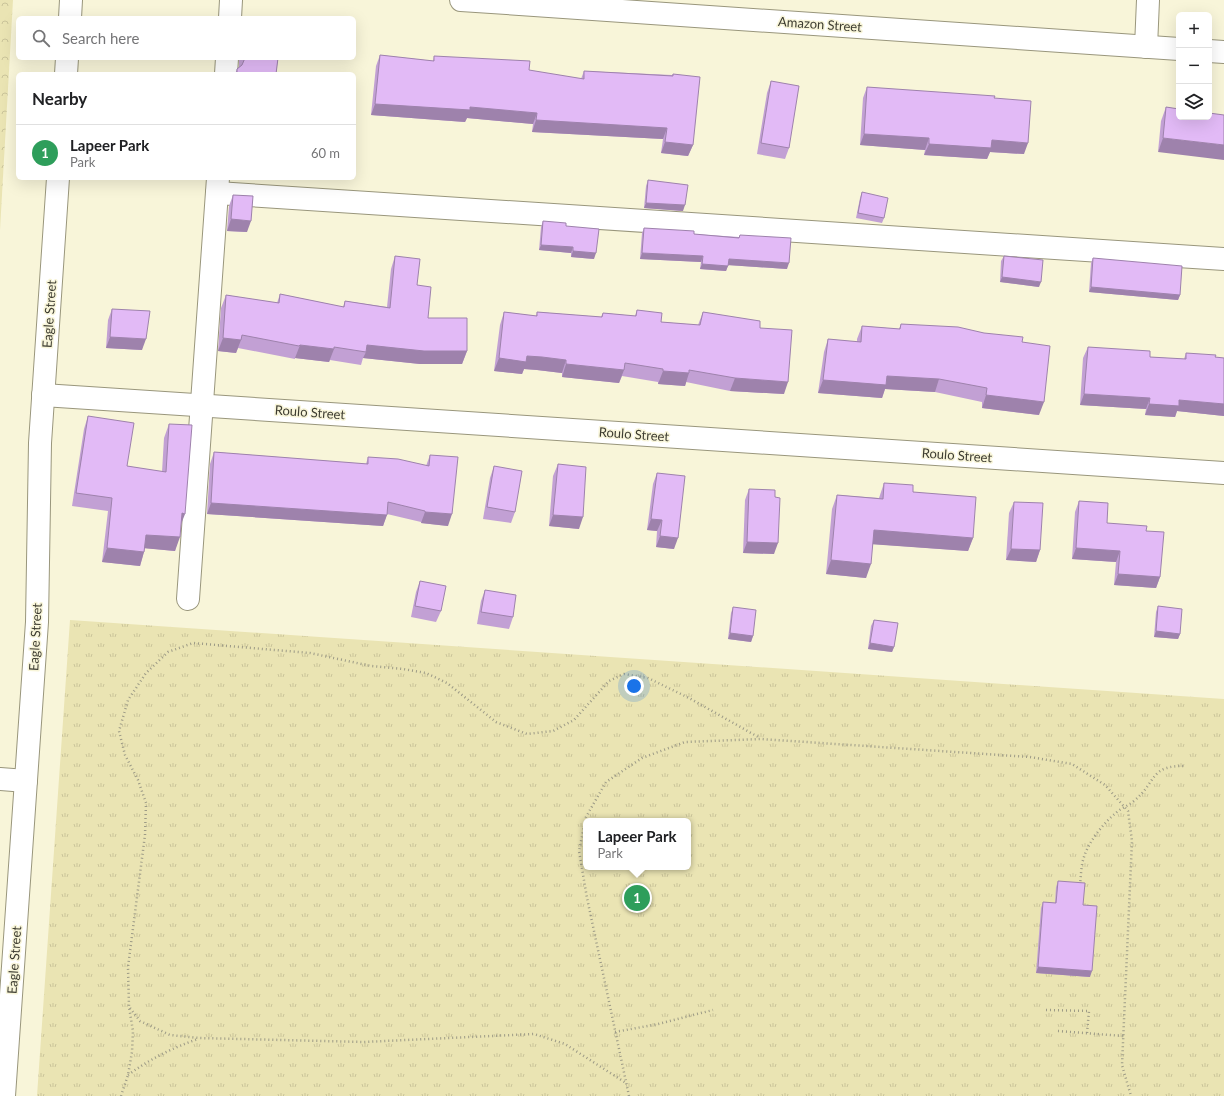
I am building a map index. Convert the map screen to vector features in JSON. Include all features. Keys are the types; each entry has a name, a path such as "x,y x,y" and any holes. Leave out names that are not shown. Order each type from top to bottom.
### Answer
{"street":[{"path":"70,16 71,0"},
{"path":"230,16 232,0"},
{"name":"Amazon Street","path":"461,0 1176,49"},
{"path":"1146,47 1148,0"},
{"path":"1212,51 1224,52"},
{"path":"66,72 67,60"},
{"path":"226,72 227,60"},
{"name":"Eagle Street","path":"4,1096 6,980 26,781 37,622 40,443 58,180"},
{"path":"188,599 218,185 1224,259"},
{"name":"Roulo Street","path":"43,395 1224,473"},
{"path":"0,779 26,781"}],"path":[{"path":"121,1096 128,1076 133,1031 129,1007 128,967 145,835 146,803 138,780 125,755 119,730 128,700 146,673 168,652 193,643 310,653 371,666 426,673 446,683 496,722 527,734 553,731 574,720 608,681 624,674 648,678 689,698 761,739"},
{"path":"586,818 606,782 642,758 685,742 761,739 1030,757 1072,764 1105,785 1128,811 1132,841 1122,1065 1131,1096"},
{"path":"1080,885 1084,857 1101,827 1138,796 1157,771 1174,765 1186,766"},
{"path":"583,834 580,851 587,898 629,1096"},
{"path":"129,1007 140,1021 170,1035 199,1038 364,1042 534,1034 565,1044 626,1084"},
{"path":"615,1032 658,1024 713,1010"},
{"path":"1046,1010 1088,1012 1088,1033"},
{"path":"1058,1031 1123,1036"},
{"path":"128,1076 149,1060 175,1046 199,1038"}],"green space":[{"path":"0,0 13,0 0,230"},
{"path":"70,620 1224,699 1224,1096 37,1096"}],"building":[{"path":"380,55 434,61 434,56 530,61 529,70 584,79 584,71 673,76 673,74 700,77 693,145 665,142 667,128 536,120 537,113 470,107 470,110 375,104"},
{"path":"244,60 278,60 276,72 237,72 237,69 242,65"},
{"path":"771,81 799,86 789,148 761,143"},
{"path":"867,87 995,96 994,98 1031,101 1028,143 992,140 991,148 929,144 929,138 864,134"},
{"path":"1166,107 1176,109 1176,120 1212,120 1212,113 1224,115 1224,145 1163,138"},
{"path":"648,180 688,185 685,205 646,203"},
{"path":"862,192 888,198 884,218 858,213"},
{"path":"233,195 253,196 251,221 231,219"},
{"path":"543,221 566,223 566,226 599,229 596,253 573,251 573,247 541,245"},
{"path":"644,228 694,231 694,234 739,238 740,235 791,238 789,263 729,259 728,266 702,264 703,256 642,253"},
{"path":"395,256 420,259 417,285 431,287 428,318 467,318 467,351 424,351 367,345 366,352 334,347 334,349 299,346 242,335 241,340 223,338 226,295 279,303 280,294 344,307 345,301 390,308"},
{"path":"1004,256 1043,260 1041,282 1002,277"},
{"path":"1093,258 1182,266 1180,295 1091,287"},
{"path":"112,309 150,311 146,339 110,337"},
{"path":"637,310 662,313 661,322 700,325 703,312 760,321 760,328 792,330 788,382 735,378 689,370 689,373 663,371 663,369 625,363 624,370 566,364 566,360 542,357 527,356 526,362 499,358 504,312 537,316 537,312 602,317 603,313 636,316"},
{"path":"901,324 958,327 984,333 1023,337 1022,342 1050,346 1044,402 986,395 987,388 939,379 887,376 886,385 823,380 828,339 861,342 862,326 900,329"},
{"path":"1088,347 1150,351 1150,357 1186,359 1186,353 1216,355 1215,357 1224,358 1224,404 1179,400 1179,406 1149,404 1150,398 1084,394"},
{"path":"88,416 134,423 127,466 166,472 169,424 192,425 185,514 182,513 180,537 146,535 144,552 107,548 112,498 76,493"},
{"path":"214,452 368,464 368,457 398,459 429,466 430,455 458,457 452,514 425,512 388,502 387,515 211,503"},
{"path":"558,464 586,467 583,517 553,515"},
{"path":"494,466 522,471 515,512 487,507"},
{"path":"657,473 685,476 678,538 660,536 662,520 651,519"},
{"path":"884,483 913,485 913,492 976,497 973,538 874,530 871,564 831,560 837,495 883,499"},
{"path":"749,489 775,490 775,497 780,498 778,543 747,542"},
{"path":"1079,501 1108,503 1107,523 1147,526 1146,531 1164,532 1160,577 1118,574 1120,551 1076,548"},
{"path":"1014,502 1043,503 1040,550 1011,549"},
{"path":"420,581 446,586 441,611 415,606"},
{"path":"485,590 516,595 513,617 481,612"},
{"path":"1158,606 1182,609 1180,634 1156,631"},
{"path":"733,607 756,610 753,636 730,633"},
{"path":"874,620 898,623 894,647 870,643"},
{"path":"1058,881 1085,883 1083,905 1097,906 1092,971 1038,967 1043,902 1056,903"}],"place":[{"name":"Lapeer Park","path":"637,898"}]}
